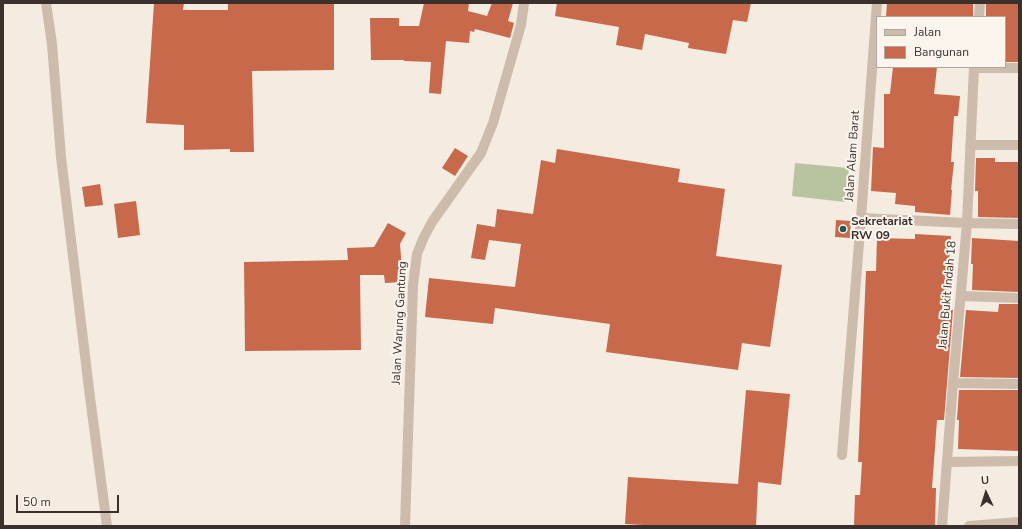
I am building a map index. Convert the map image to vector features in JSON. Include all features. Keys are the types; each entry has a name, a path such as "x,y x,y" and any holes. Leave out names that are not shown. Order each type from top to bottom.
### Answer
{"street":[{"path":"46,3 52,44 62,165 107,526"},
{"name":"Jalan Warung Gantung","path":"405,526 413,285 418,254 423,239 432,222 481,153 496,115 521,25 524,3"},
{"name":"Jalan Alam Barat","path":"876,16 877,3"},
{"path":"979,16 980,3"},
{"name":"Jalan Alam Barat","path":"842,455 876,16"},
{"name":"Jalan Bukit Indah 18","path":"942,526 946,462 967,223 974,68"},
{"path":"1006,68 1019,68"},
{"path":"970,145 1019,146"},
{"path":"861,218 1019,224"},
{"path":"961,296 1019,298"},
{"path":"953,383 1019,384"},
{"path":"946,462 1019,461"},
{"path":"969,526 1019,522"}],"green space":[{"path":"795,163 849,168 845,202 792,196"}],"building":[{"path":"154,3 184,3 183,10 228,10 228,3 334,3 334,70 252,71 254,152 230,152 230,149 184,150 184,125 146,123"},
{"path":"424,3 469,3 468,11 487,16 492,3 513,3 508,21 514,23 510,38 475,29 474,32 470,31 469,43 446,41 441,94 429,93 431,62 371,60 370,18 399,18 399,26 419,26"},
{"path":"557,3 751,3 747,22 733,20 726,54 688,48 689,43 645,34 642,50 616,45 619,27 555,16"},
{"path":"887,3 973,3 973,16 886,16"},
{"path":"986,3 1019,3 1019,62 1006,62 1006,16 986,16"},
{"path":"893,68 937,68 934,94 960,96 958,116 954,116 951,162 954,162 950,215 915,212 915,206 895,204 896,193 871,191 873,147 884,148 884,94 890,94"},
{"path":"455,148 468,156 455,176 442,168"},
{"path":"557,149 680,169 678,182 725,189 716,256 782,265 770,347 742,343 738,370 606,352 610,324 495,308 493,324 425,317 429,278 515,287 521,244 489,240 485,260 471,258 477,224 495,227 497,209 533,214 541,160 555,163"},
{"path":"976,158 995,158 995,162 1019,162 1019,218 978,217 978,191 975,191"},
{"path":"100,184 103,205 85,207 82,187"},
{"path":"136,201 140,235 118,238 114,204"},
{"name":"Sekretariat RW 09","path":"836,220 851,221 850,238 835,237"},
{"path":"388,223 406,233 400,244 403,282 385,283 384,275 360,275 361,350 245,351 244,262 348,260 347,248 374,247"},
{"path":"915,234 951,236 945,309 953,310 944,420 937,420 932,488 936,488 935,526 854,526 855,495 860,495 862,462 858,462 866,271 876,271 877,238 915,239"},
{"path":"972,238 1019,241 1019,292 972,290"},
{"path":"999,304 1019,304 1019,378 960,377 966,310 998,312"},
{"path":"746,390 790,394 781,485 758,482 756,526 662,526 625,524 628,477 738,484"},
{"path":"959,390 1019,390 1019,451 958,449 959,420 957,420"}],"place":[{"name":"Sekretariat RW 09","path":"843,229"}]}
